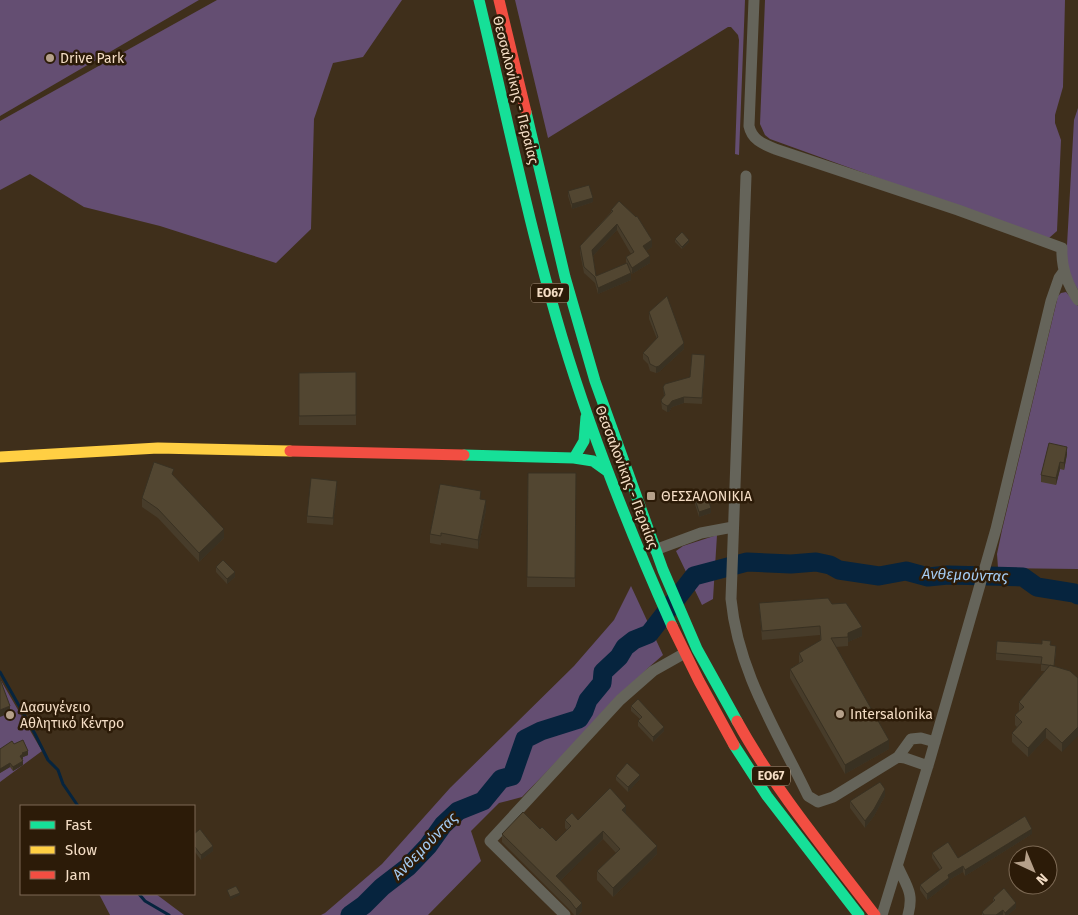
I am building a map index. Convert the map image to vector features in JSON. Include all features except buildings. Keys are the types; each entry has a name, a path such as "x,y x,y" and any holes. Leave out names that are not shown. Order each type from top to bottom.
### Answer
{"main road":[{"name":"Θεσσαλονίκης - Περαίας","path":"479,0 543,268 562,337 607,471 650,577 676,635 716,713 756,781 859,915"},
{"name":"Θεσσαλονίκης - Περαίας","path":"499,0 565,276 607,417 663,570 686,625 719,691 754,752 792,806 876,915"},
{"path":"574,458 584,441 586,413"},
{"path":"0,457 158,448 574,458 593,461 607,471"}],"street":[{"path":"754,0 749,126 750,133 756,139 762,144 958,210 1062,248 1064,271 1068,285 1078,300"},
{"path":"746,176 732,549 732,599 735,629 744,661 766,711 808,796 818,802 832,797 898,757 911,739 921,738 935,742"},
{"path":"882,915 898,868 986,565 1052,301 1059,278 1064,271"},
{"path":"655,550 700,533 733,527"},
{"path":"565,915 490,841 620,700 652,671 685,653"},
{"path":"898,757 928,766"},
{"path":"898,868 911,896 908,913"}],"shaded area":[{"name":"Drive Park","path":"0,0 199,0 0,116"},
{"path":"217,0 402,0 363,57 333,63 314,119 311,229 276,263 160,226 84,207 30,174 0,190 0,121"},
{"path":"515,0 745,0 739,155 735,154 739,40 738,35 731,27 728,27 548,138"},
{"path":"765,0 1065,0 1063,87 1055,115 1055,123 1061,140 1057,231 1049,238 1041,237 770,139 765,135 760,124"},
{"path":"1078,108 1078,290 1070,276 1066,263 1074,120"},
{"path":"1066,292 1078,306 1078,569 998,568 997,554 1002,530 1058,296"},
{"path":"717,535 713,599 702,605 676,551 683,546"},
{"path":"631,586 663,655 522,797 499,803 471,831 481,861 428,915 321,915 382,864 450,788 574,666 614,620"},
{"name":"Δασυγένειο Αθλητικό Κέντρο","path":"0,679 42,751 0,782"},
{"path":"100,895 157,895 184,915 110,915"}],"waterway":[{"name":"Ανθεμούντας","path":"350,915 408,867 428,846 443,825 458,811 483,801 501,779 512,776 525,739 541,731 579,719 588,700 602,683 603,672 619,657 625,647 634,640 649,634 694,576 747,562 791,564 816,562 830,565 839,570 879,576 906,571 928,577 948,575 1023,577 1037,587 1078,595"},
{"path":"0,672 48,760 58,770 63,784 77,805"},
{"path":"140,895 145,901 169,915"}],"traffic: fast":[{"path":"479,0 528,212 562,337 612,484 672,626"},
{"path":"526,112 565,277 595,381 663,570 697,649 737,721"},
{"path":"464,455 574,458 584,441 586,417"},
{"path":"574,458 593,461 607,471"},
{"path":"734,745 767,796 859,915"}],"traffic: slow":[{"path":"0,457 158,448 290,451"}],"traffic: jam":[{"path":"499,0 526,112"},
{"path":"290,451 464,455"},
{"path":"672,626 734,745"},
{"path":"737,721 785,796 875,915"}],"place":[{"name":"Drive Park","path":"50,58"},
{"name":"ΘΕΣΣΑΛΟΝΙΚΙΑ","path":"651,496"},
{"name":"Intersalonika","path":"840,714"},
{"name":"Δασυγένειο Αθλητικό Κέντρο","path":"10,715"}]}
